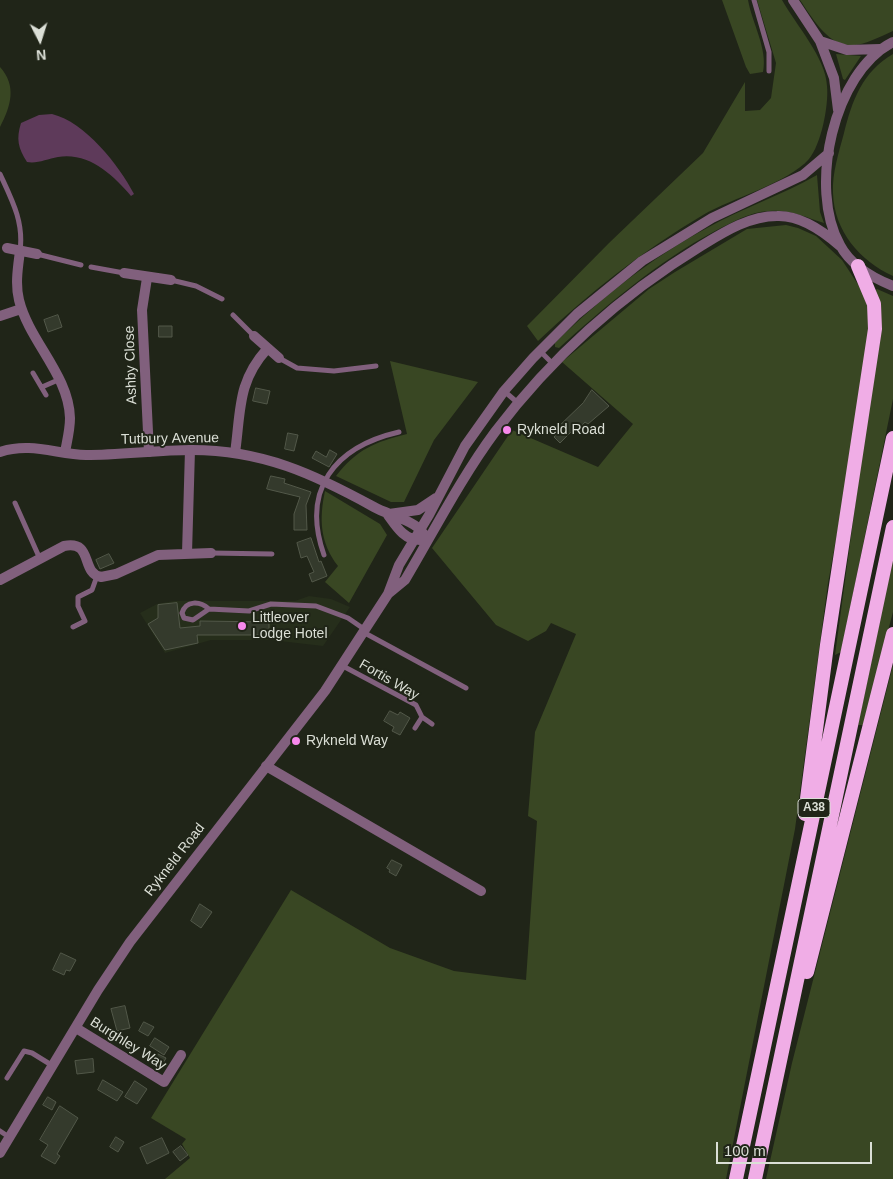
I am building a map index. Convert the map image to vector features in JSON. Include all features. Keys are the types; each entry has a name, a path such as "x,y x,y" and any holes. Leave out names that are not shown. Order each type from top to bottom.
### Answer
{"highway":[{"path":"799,881 807,797 827,645 875,329 874,304 858,266"},
{"name":"A38","path":"736,1179 893,438"},
{"name":"A38","path":"755,1179 893,528"},
{"path":"781,1054 803,990 893,634"}],"street":[{"path":"793,0 820,41 834,78 839,113"},
{"path":"820,41 847,50 880,49"},
{"path":"840,246 826,200 825,177 839,113 858,73 880,49 893,42"},
{"name":"Rykneld Road","path":"0,1153 98,990 135,936 325,691 388,594 399,565 465,446 504,390 540,351 609,286 642,262 712,218 803,175 829,154"},
{"name":"Rykneld Road","path":"388,594 405,580 476,459 518,403 553,364 599,320 651,278 712,240 748,221 776,216 793,218 821,230 840,246 858,266 875,278 893,286"},
{"path":"7,248 37,254"},
{"path":"20,251 17,281 21,309 58,380 68,406 70,419 66,452"},
{"path":"124,274 171,280"},
{"name":"Ashby Close","path":"147,278 142,310 148,452"},
{"path":"0,315 21,309"},
{"path":"254,336 279,358"},
{"path":"235,453 244,386 254,363 267,349"},
{"name":"Tutbury Avenue","path":"0,452 35,447 100,455 190,450 235,453 287,464 325,481 420,530 428,540"},
{"path":"187,553 190,450"},
{"path":"388,514 418,510 437,498"},
{"name":"Tutbury Avenue","path":"388,514 400,532 414,540"},
{"path":"414,540 428,540"},
{"path":"0,580 64,546 74,544 80,547 92,571 97,576 116,574 158,555 211,553"},
{"path":"266,766 481,891"},
{"name":"Burghley Way","path":"76,1028 164,1082 181,1055"}],"lane":[{"path":"754,0 769,52 769,71"},
{"path":"0,174 17,212 21,230 20,251"},
{"path":"37,254 81,265"},
{"path":"91,267 124,274"},
{"path":"171,280 196,286 222,299"},
{"path":"233,315 254,336"},
{"path":"540,351 553,364"},
{"path":"279,358 297,368 334,371 376,366"},
{"path":"33,373 46,395"},
{"path":"42,387 58,380"},
{"path":"504,390 518,403"},
{"path":"324,556 316,529 316,512 318,496 325,481 346,454 361,444 399,432"},
{"path":"15,503 40,559"},
{"path":"211,553 272,554"},
{"path":"73,627 85,621 78,606 78,597 92,590 97,576"},
{"path":"209,610 204,605 190,603 185,606 182,613 184,618 193,620 209,610 249,611 271,604 316,606 341,614 364,631 466,688"},
{"name":"Fortis Way","path":"341,665 416,705 422,717 432,724"},
{"name":"Fortis Way","path":"415,728 422,717"},
{"path":"7,1078 24,1051 53,1066"},
{"path":"0,1131 10,1138"}],"shaded area":[{"path":"52,114 77,126 100,146 120,170 134,194 131,196 108,173 80,158 69,156 38,162 27,162 19,143 21,123 39,115"},
{"name":"Littleover Lodge Hotel","path":"309,596 331,599 350,607 323,646 271,640 211,640 165,653 140,613 157,604 174,601 295,601"}],"green space":[{"path":"722,0 748,0 762,45 763,72 750,74 746,67"},
{"path":"757,0 782,0 822,64 827,86 827,103 820,135 813,153 800,168 774,183 703,215 637,258 577,306 538,341 527,326 609,243 703,153 745,82 745,111 760,110 771,98 776,63"},
{"path":"800,0 893,0 893,31 859,44 848,45 840,43 820,28"},
{"path":"836,54 861,56 845,80 843,79"},
{"path":"893,54 893,276 870,262 851,243 838,220 833,185 838,155 847,121 860,88 873,69"},
{"path":"0,67 9,81 10,96 7,111 0,127"},
{"path":"817,175 820,212 824,223 784,211 748,215 715,231 673,256 615,300 559,348 555,347 555,343 608,295 666,252 721,221"},
{"path":"786,225 816,236 842,260 861,289 869,309 870,328 855,435 828,583 795,829 726,1179 165,1179 190,1158 182,1144 186,1139 151,1118 291,890 390,948 454,971 526,980 537,821 528,816 535,732 576,634 551,623 546,631 528,641 496,625 432,548 512,430 598,467 633,424 562,362 649,289 675,272 747,229"},
{"path":"877,289 893,296 893,399 841,652 835,655 881,313 875,291"},
{"path":"390,361 478,382 434,440 404,502 391,502 336,476 351,459 367,448 385,440 407,434"},
{"path":"325,491 380,524 387,535 349,603 325,582 338,566 324,540 322,530"},
{"path":"893,557 893,612 863,725 858,725"},
{"path":"893,665 893,1179 766,1179 792,1063"}],"building":[{"path":"58,315 62,327 48,332 44,320"},
{"path":"159,326 172,326 172,337 159,337"},
{"path":"256,388 270,391 267,404 253,401"},
{"path":"592,390 609,406 588,424 585,422 576,432 573,430 560,443 554,437 559,432 556,429 583,403"},
{"path":"288,433 298,435 294,451 285,449"},
{"path":"330,450 337,454 329,467 312,458 316,451 326,457"},
{"path":"271,476 285,479 284,483 311,492 306,505 307,530 294,530 294,514 300,497 267,489"},
{"path":"311,538 319,562 321,561 327,576 312,582 309,574 314,572 307,556 301,558 297,543"},
{"path":"109,554 114,563 100,569 96,560"},
{"path":"177,603 180,628 200,626 200,621 269,622 269,635 197,635 198,643 165,650 148,624 158,618 158,605"},
{"path":"390,711 398,715 400,712 410,718 400,735 392,731 394,727 384,721"},
{"path":"392,860 402,865 396,876 389,872 390,870 387,868"},
{"path":"200,904 212,912 201,928 191,921"},
{"path":"61,953 76,960 70,971 66,970 64,975 53,970"},
{"path":"125,1006 130,1028 117,1031 111,1009"},
{"path":"144,1022 154,1027 148,1036 139,1031"},
{"path":"155,1038 169,1047 164,1055 150,1046"},
{"path":"158,1054 166,1058 161,1067 153,1062"},
{"path":"93,1059 94,1072 77,1074 75,1061"},
{"path":"103,1080 123,1092 117,1101 98,1090"},
{"path":"135,1081 147,1089 137,1104 125,1097"},
{"path":"48,1097 56,1102 52,1110 43,1105"},
{"path":"60,1106 78,1118 57,1154 60,1156 55,1164 41,1156 48,1145 40,1140"},
{"path":"116,1137 124,1142 118,1152 110,1147"},
{"path":"162,1138 169,1153 147,1164 140,1148"},
{"path":"181,1146 188,1155 180,1161 173,1152"}],"place":[{"name":"Rykneld Road","path":"507,430"},
{"name":"Littleover Lodge Hotel","path":"242,626"},
{"name":"Rykneld Way","path":"296,741"}]}
